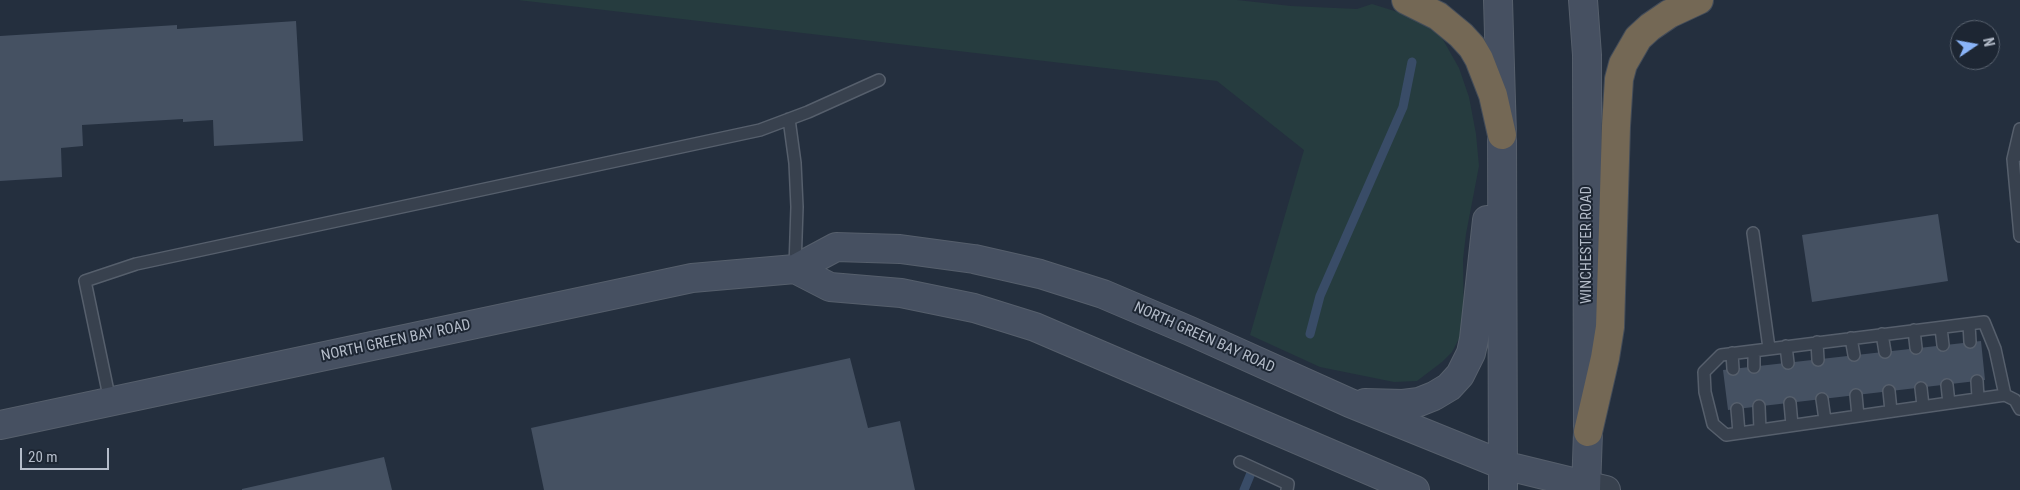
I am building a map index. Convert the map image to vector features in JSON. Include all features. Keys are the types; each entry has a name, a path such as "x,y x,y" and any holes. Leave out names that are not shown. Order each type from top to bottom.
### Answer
{"highway":[{"path":"1406,0 1438,16 1472,47 1479,59 1493,95 1502,145"},
{"path":"1588,432 1610,327 1619,79 1623,64 1638,38 1669,14 1699,0"}],"main road":[{"path":"1498,0 1502,145 1503,478"},
{"name":"WINCHESTER ROAD","path":"1583,0 1587,55 1588,432 1592,488"},
{"path":"1350,403 1403,404 1419,402 1434,396 1448,387 1460,374 1471,353 1474,339 1489,204 1502,145"},
{"name":"NORTH GREEN BAY ROAD","path":"0,425 692,278 795,269 836,247 900,249 974,259 1040,274 1112,297 1350,403 1503,478 1592,488"},
{"path":"795,269 830,287 901,293 974,308 1035,327 1415,490"}],"lane":[{"path":"110,401 85,280 136,264 760,130 879,80"},
{"path":"789,119 795,163 795,269"},
{"path":"2020,130 2017,156 2020,236"},
{"path":"1753,233 1769,348"},
{"path":"2005,395 1995,349 1984,322 1721,354 1704,372 1705,392 1713,424 1726,434 2005,395 2015,400 2020,408"},
{"path":"1969,324 1970,342"},
{"path":"1940,328 1943,345"},
{"path":"1914,330 1916,348"},
{"path":"1882,334 1885,352"},
{"path":"1851,338 1854,355"},
{"path":"1817,342 1818,360"},
{"path":"1786,346 1788,363"},
{"path":"1754,350 1754,367"},
{"path":"1732,353 1734,369"},
{"path":"1977,381 1978,398"},
{"path":"1947,385 1949,403"},
{"path":"1921,388 1923,406"},
{"path":"1889,391 1891,411"},
{"path":"1856,395 1858,416"},
{"path":"1822,399 1824,420"},
{"path":"1790,403 1792,425"},
{"path":"1759,406 1760,430"},
{"path":"1737,409 1739,433"},
{"path":"1240,462 1288,484 1287,490"}],"green space":[{"path":"518,0 1237,0 1291,6 1357,9 1372,4 1401,13 1430,28 1442,38 1459,68 1469,97 1476,134 1479,166 1463,259 1464,329 1452,352 1417,381 1394,382 1320,367 1250,335 1304,150 1217,81"}],"building":[{"path":"296,21 303,141 214,146 213,120 183,122 183,119 82,125 83,146 61,148 62,177 0,181 0,36 177,25 177,29"},
{"path":"1938,214 1948,281 1812,302 1802,235"},
{"path":"1981,341 1985,380 1728,410 1723,370"},
{"path":"850,358 868,428 900,421 915,490 544,490 531,428"},
{"path":"384,457 392,490 242,490 242,489"}],"waterway":[{"path":"1310,334 1320,296 1403,107 1412,62"},
{"path":"1244,490 1251,473"}]}
